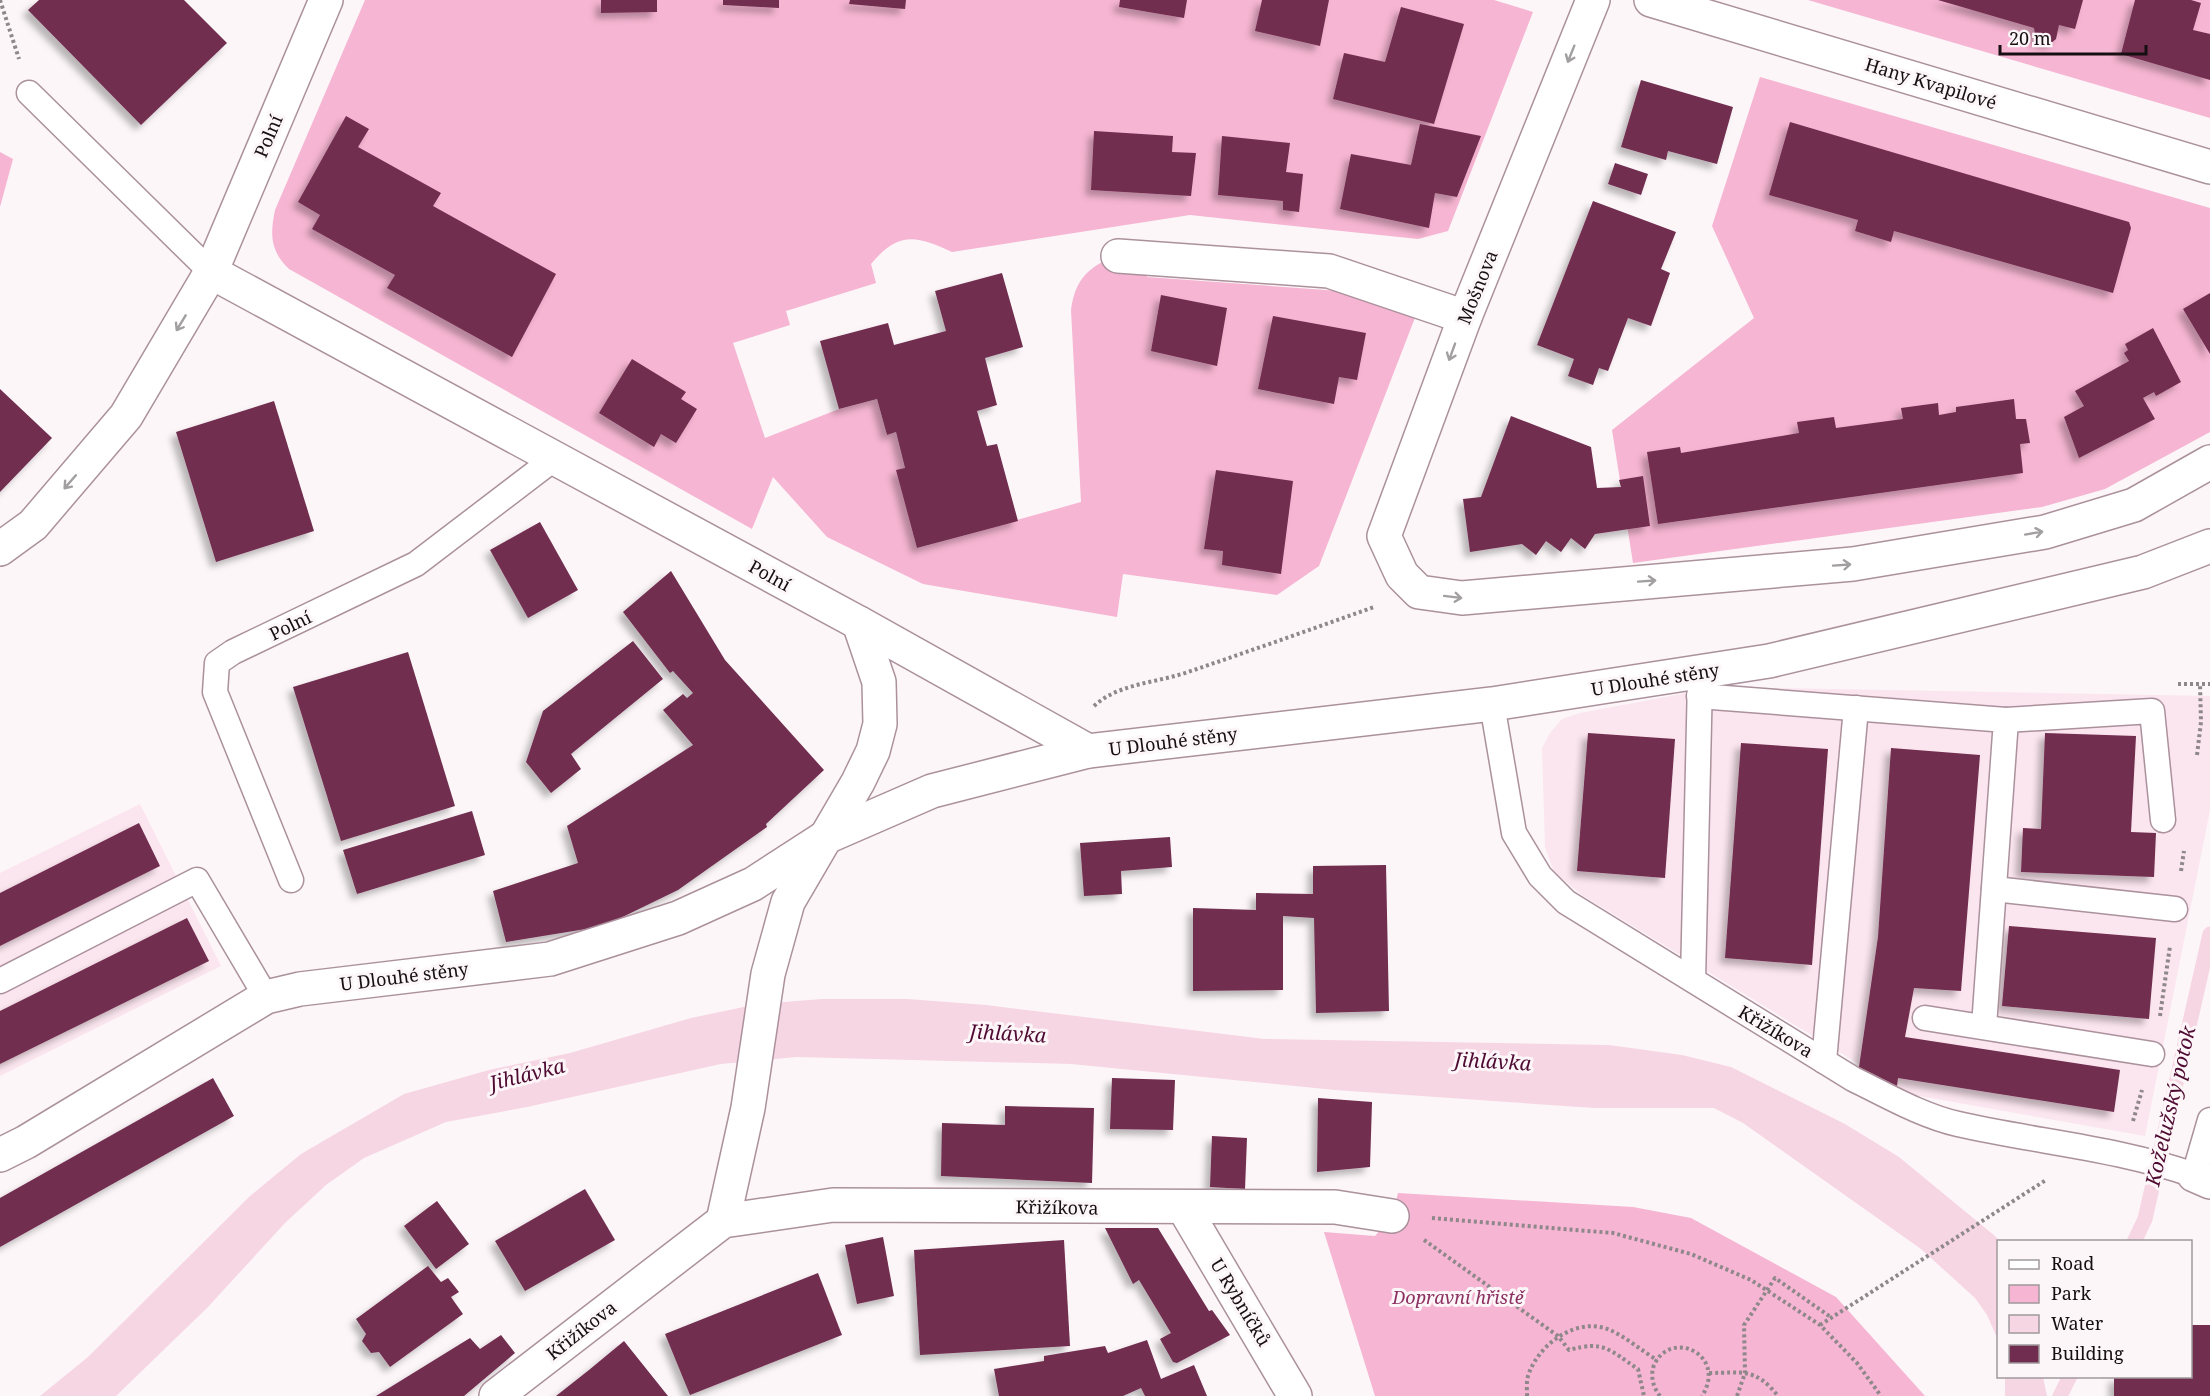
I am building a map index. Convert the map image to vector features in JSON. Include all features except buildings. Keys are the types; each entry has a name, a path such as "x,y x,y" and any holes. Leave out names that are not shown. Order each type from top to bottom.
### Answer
{"street":[{"name":"Polní","path":"0,549 33,525 126,416 211,272 326,0"},
{"name":"Mošnova","path":"1411,584 1384,536 1465,317 1593,0"},
{"name":"Hany Kvapilové","path":"1651,0 2210,167"},
{"path":"1118,256 1329,271 1465,317"},
{"name":"Polní","path":"211,272 859,623"},
{"path":"1411,584 1462,598 1853,564 2045,532 2134,505 2210,462"},
{"name":"U Dlouhé stěny","path":"0,1155 26,1142 267,997 300,988 550,958 678,918 753,884 824,838 932,791 1088,751 1492,704 1700,684 1769,661 2143,572 2210,546"},
{"name":"U Dlouhé stěny","path":"859,623 1088,751"},
{"name":"U Dlouhé stěny","path":"723,1221 748,1108 768,974 788,902 858,782 873,751 880,724 879,682 859,623"},
{"name":"Křižíkova","path":"496,1396 723,1221 833,1205 1335,1207 1392,1216"},
{"name":"U Rybníčků","path":"1184,1208 1295,1396"}],"lane":[{"name":"Polní","path":"29,93 211,272"},
{"name":"Polní","path":"291,880 215,692 217,663 233,652 416,564 555,458"},
{"path":"1693,980 1700,684 1856,708 2006,720 2152,711 2163,820"},
{"name":"Křižíkova","path":"1492,704 1514,833 1540,876 1566,902 1853,1079 1901,1102 1956,1124 2137,1157 2197,1176"},
{"path":"1824,1061 1856,708"},
{"path":"1984,1026 2006,720"},
{"path":"0,981 197,880 267,997"},
{"path":"1994,889 2175,909"},
{"path":"1924,1018 2152,1054"},
{"path":"2197,1176 2210,1120"}],"path":[{"path":"0,0 29,93"},
{"path":"1088,751 1092,708 1105,697 1185,673 1411,584"},
{"path":"2200,684 2210,684"},
{"path":"1820,1326 2002,1208"},
{"path":"1392,1216 1486,1221 1613,1233 1691,1254 1751,1281 1820,1326 1857,1363 1881,1396"},
{"path":"1392,1216 1558,1336 1569,1350 1587,1345 1601,1345 1638,1369 1644,1396"},
{"path":"1737,1396 1745,1372 1744,1325 1776,1278 1832,1318"},
{"path":"1527,1396 1528,1375 1540,1351 1558,1336 1593,1326 1610,1330 1657,1360"},
{"path":"1660,1396 1652,1380 1657,1360 1669,1350 1690,1349 1703,1359 1709,1374 1707,1388 1702,1396"},
{"path":"1709,1374 1745,1372 1754,1374 1778,1396"}],"shaded area":[{"path":"1719,687 2210,696 2210,810 2145,1136 1908,1094 1582,895 1554,872 1545,847 1542,748 1550,733 1562,719 1580,713"},
{"path":"140,804 221,966 0,1076 0,873"}],"green space":[{"path":"365,0 1494,0 1533,12 1448,231 1418,239 1190,215 952,252 928,242 908,239 890,246 871,264 876,283 786,311 790,325 733,343 765,438 839,409 877,399 887,435 896,432 905,468 918,548 1081,502 1071,310 1074,294 1080,282 1088,272 1109,259 1150,249 1147,277 1423,297 1319,566 1277,595 1123,574 1117,617 923,584 827,537 773,477 752,529 289,269 278,256 273,242 272,227 275,210"},
{"path":"1808,0 2210,0 2210,118"},
{"path":"1760,77 2210,208 2210,432 2105,489 2042,507 1633,563 1612,430 1754,318 1712,226"},
{"path":"0,152 13,159 0,207"},
{"name":"Dopravní hřistě","path":"1398,1193 1633,1207 1691,1218 1836,1297 1925,1396 1375,1396 1324,1232 1375,1236 1392,1216"}],"water":[{"name":"Jihlávka","path":"822,999 908,999 986,1005 1265,1039 1609,1045 1682,1055 1731,1067 1845,1124 1899,1157 1995,1236 1998,1240 1997,1338 1987,1315 1975,1298 1921,1249 1743,1123 1714,1108 1594,1108 1335,1090 1071,1064 796,1057 721,1064 527,1107 446,1122 364,1158 326,1185 285,1223 208,1307 116,1396 40,1396 88,1357 250,1196 301,1154 404,1094 489,1070 570,1053 691,1018 758,1004"},
{"path":"2005,1378 2043,1378 2047,1396 2005,1396"}],"waterway":[{"name":"Koželužský potok","path":"2135,1240 2145,1219 2210,934"},
{"name":"Koželužský potok","path":"2060,1396 2069,1378"}]}
